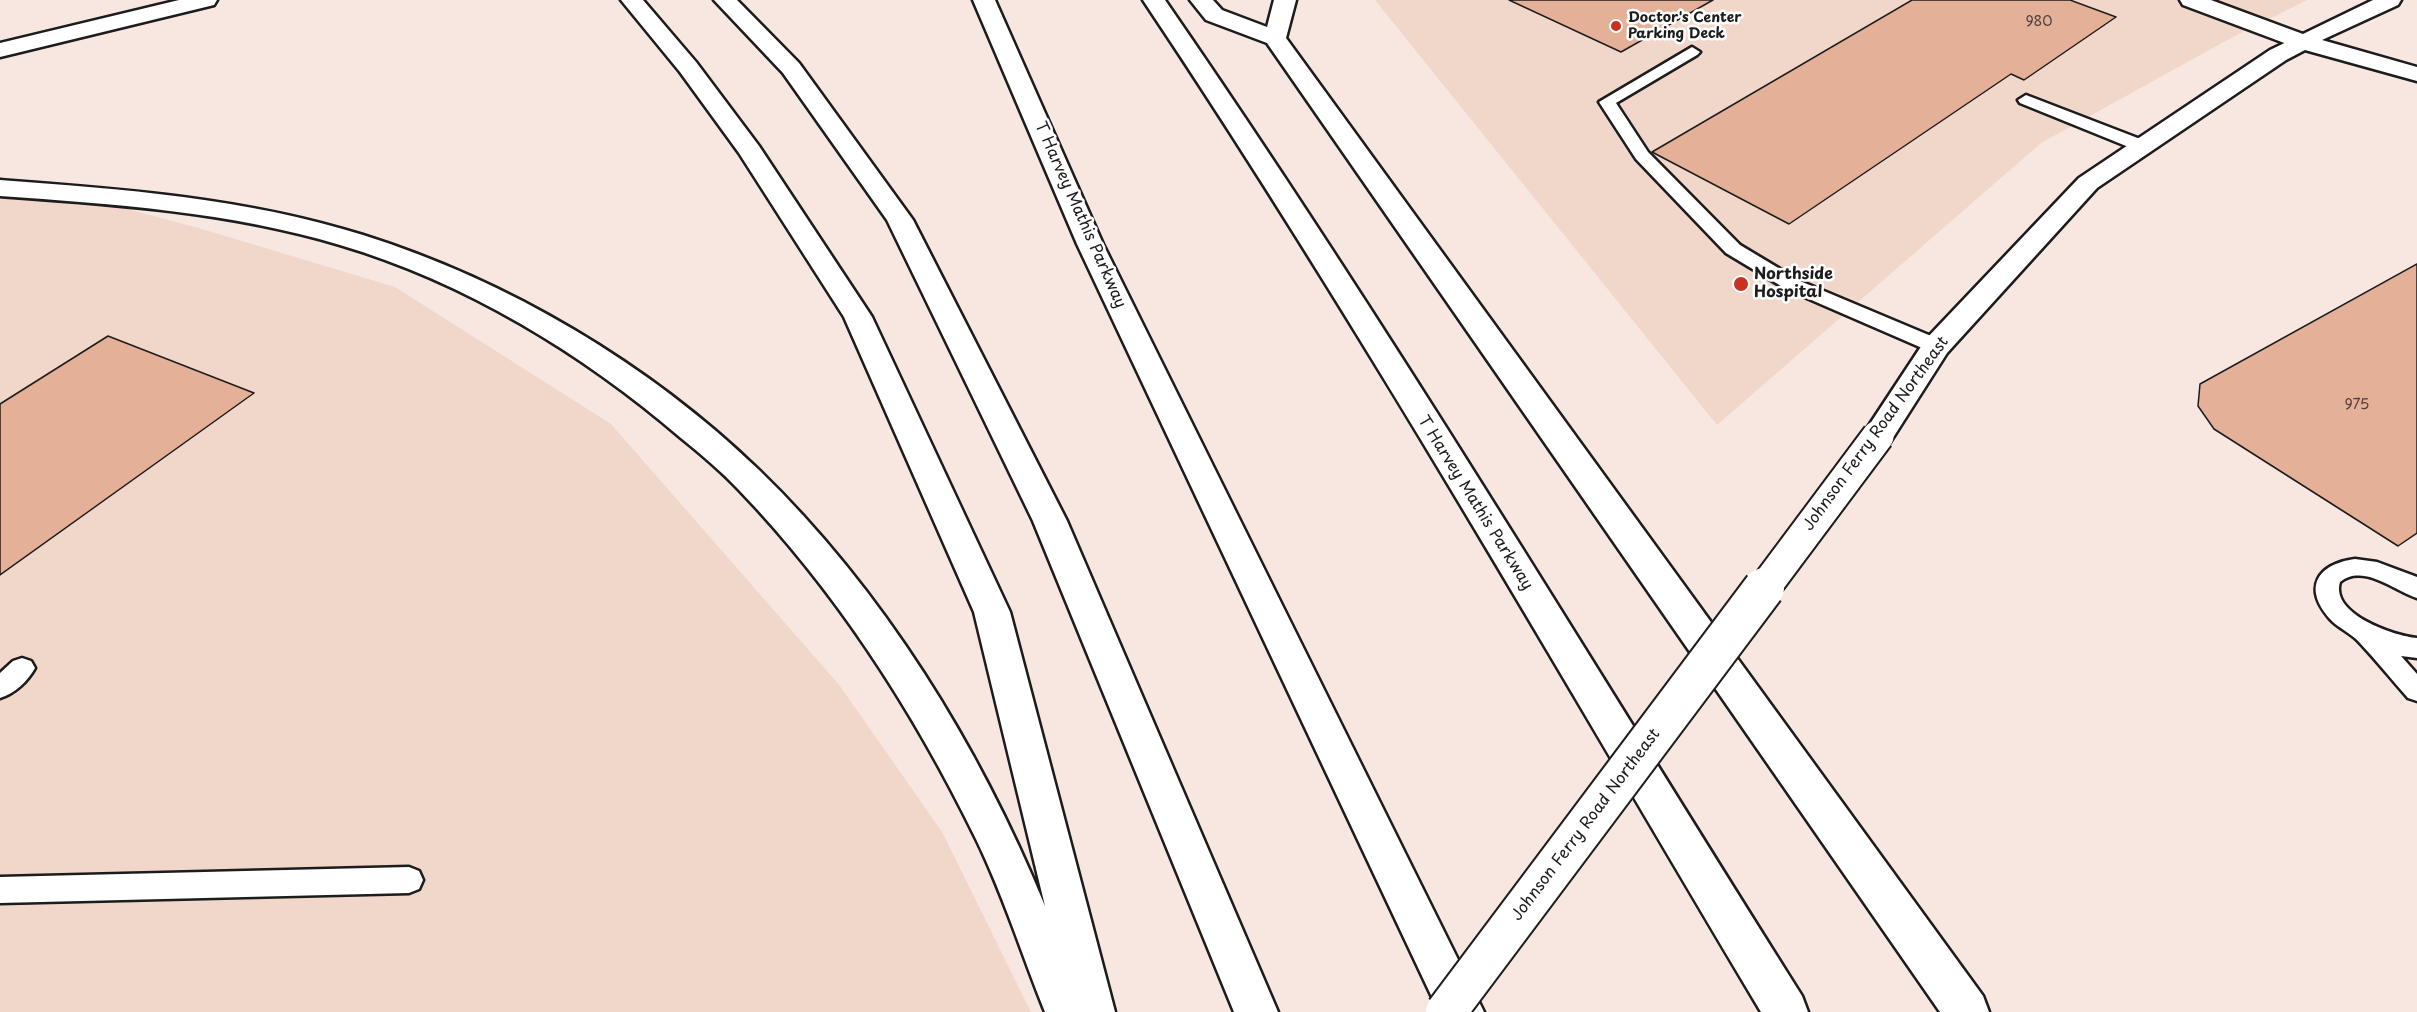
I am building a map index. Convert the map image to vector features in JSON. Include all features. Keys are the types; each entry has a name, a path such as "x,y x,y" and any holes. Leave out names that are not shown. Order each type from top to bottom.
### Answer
{"main road":[{"path":"0,50 206,0"},
{"path":"725,0 791,68 900,220 1050,521 1256,1012"},
{"name":"T Harvey Mathis Parkway","path":"984,0 1090,244 1462,1012"},
{"name":"T Harvey Mathis Parkway","path":"1154,0 1228,109 1393,369 1786,1012"},
{"path":"1201,0 1214,15 1275,38 1967,1012"},
{"path":"1275,38 1285,0"},
{"path":"2191,0 2303,42 2417,74"},
{"name":"Johnson Ferry Road Northeast","path":"1446,1012 1878,436 1936,346 2088,183 2278,56 2390,0"},
{"path":"634,2 688,67 750,151 858,317 878,361 992,612 1093,1012"},
{"path":"0,188 170,202 221,209 352,240 424,266 498,300 617,372 686,424 752,482 803,539 872,625 928,711 994,833 1067,1012"}],"lane":[{"path":"1692,52 1607,102 1642,154 1733,249 1793,285 1936,346"},
{"path":"2026,100 2142,146"},
{"path":"2417,589 2384,572 2362,568 2343,569 2331,576 2327,588 2332,603 2344,618 2365,633 2388,643 2417,648"},
{"path":"2365,633 2417,691"},
{"path":"0,688 22,668"},
{"path":"0,890 409,880"}],"shaded area":[{"name":"Northside Hospital","path":"1375,0 2307,0 2231,38 2041,143 1717,425"},
{"path":"0,179 45,187 202,229 395,287 611,424 840,686 942,832 1031,1012 0,1012"}],"building":[{"name":"Doctor's Center Parking Deck","path":"1509,0 1713,0 1621,52"},
{"path":"1912,0 2070,0 2116,17 2024,80 2011,74 1789,224 1652,152"},
{"path":"2417,264 2417,533 2398,546 2214,429 2198,406 2200,384"},
{"path":"108,336 254,393 0,575 0,404"}],"place":[{"name":"Doctor's Center Parking Deck","path":"1616,26"},
{"name":"Northside Hospital","path":"1741,284"}]}
